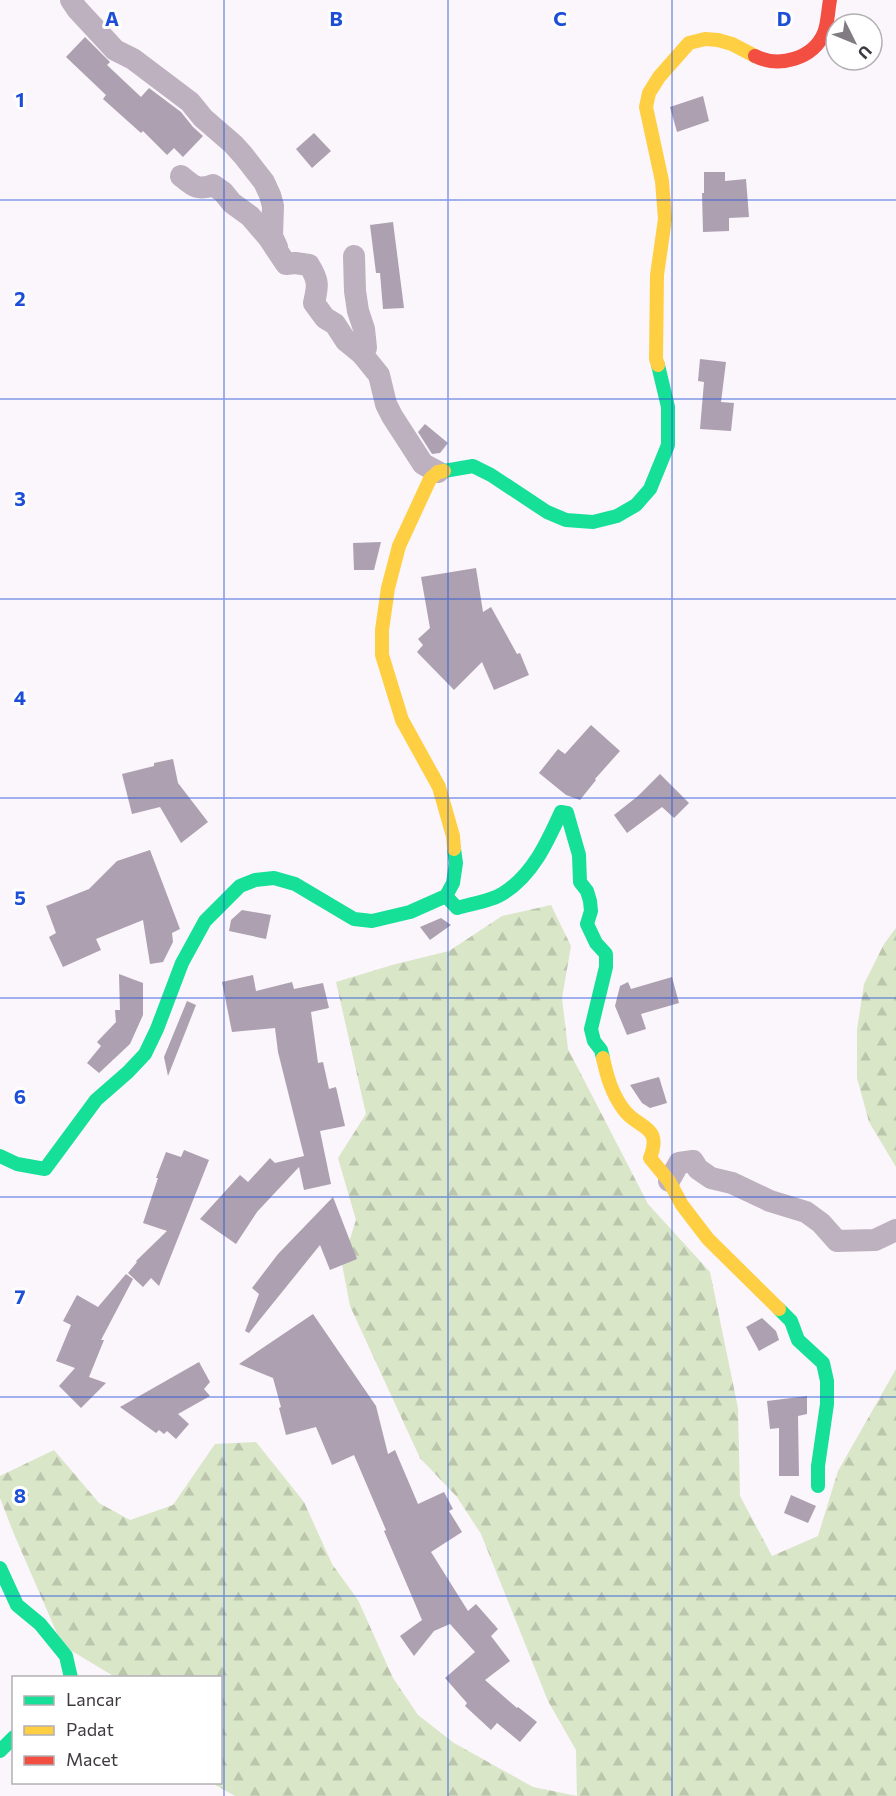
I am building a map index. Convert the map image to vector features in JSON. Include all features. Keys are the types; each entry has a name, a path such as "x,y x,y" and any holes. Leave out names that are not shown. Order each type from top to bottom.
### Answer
{"street":[{"path":"71,0 115,50 133,59 190,102 203,118 243,155 264,182 270,195 273,206 272,236 278,251"},
{"path":"0,1156 20,1166 45,1169 96,1100 146,1054 182,963 205,921 240,886 255,880 274,878 295,884 354,919 372,921 410,912 446,896 453,883 456,863 453,836 439,787 402,720 382,655 388,588 399,546 430,479 438,472 459,467 473,466 499,480 547,512 576,522 593,522 617,516 636,505 650,489 668,445 669,424 668,407 656,359 657,274 665,219 662,180 646,107 649,93 659,77 689,43 705,39 732,44 770,61 783,63 796,58 813,49 825,33 830,0"},
{"path":"181,176 196,188 204,189 213,185 223,192 232,203 250,216 286,264 309,265 317,282 314,303 325,318 335,324 346,341 362,354 379,375 386,404 411,447 423,464 438,472"},
{"path":"354,256 355,291 366,348 362,354"},
{"path":"446,896 457,908 501,895 527,873 545,848 561,812 567,813 579,855 580,882 590,901 591,911 587,924 596,943 606,954 606,968 591,1029 594,1041 601,1050 608,1083 622,1109 646,1127 653,1138 650,1158 669,1181 682,1204 708,1239 791,1321 798,1340 823,1364 827,1381 827,1404 818,1466 818,1486"},
{"path":"669,1181 679,1163 693,1161 698,1169 711,1178 732,1183 770,1201 806,1212 821,1223 837,1241 875,1240 896,1230"},
{"path":"0,1568 17,1605 40,1624 66,1656 71,1676"},
{"path":"0,1750 12,1739"}],"green space":[{"path":"551,905 571,946 562,998 568,1049 648,1204 710,1272 738,1408 740,1496 772,1556 818,1536 838,1471 896,1369 896,1796 577,1796 576,1750 548,1701 481,1534 457,1497 420,1458 350,1306 342,1264 356,1220 338,1158 366,1114 336,982 449,951 502,916"},
{"path":"896,928 896,1167 869,1122 857,1078 857,1030 864,984 884,944"},
{"path":"256,1442 304,1502 332,1564 358,1600 393,1678 418,1715 454,1743 533,1787 577,1796 235,1796 214,1784 222,1784 222,1676 113,1676 62,1645 0,1498 0,1476 54,1450 99,1503 130,1520 173,1505 215,1444"}],"building":[{"path":"85,37 110,62 107,65 141,97 149,88 181,112 203,136 183,157 174,148 167,155 143,131 141,133 103,99 106,95 66,57"},
{"path":"703,96 709,121 677,132 670,107"},
{"path":"314,133 331,151 312,168 296,149"},
{"path":"704,172 725,172 725,181 746,179 749,217 729,218 729,231 703,232"},
{"path":"393,222 404,308 383,309 380,273 376,273 370,225"},
{"path":"700,359 726,362 721,402 734,403 731,431 700,429 704,382 698,381"},
{"path":"425,424 448,443 440,453 432,454 418,432"},
{"path":"381,542 374,570 354,570 353,543"},
{"path":"476,568 483,612 491,607 517,654 520,653 529,675 494,690 482,662 454,690 417,652 423,645 418,639 430,628 421,577"},
{"path":"591,725 620,751 580,800 566,795 539,773 558,749 565,754"},
{"path":"173,759 178,783 208,822 181,843 160,807 132,814 122,774"},
{"path":"660,774 689,803 674,818 662,807 627,833 614,815"},
{"path":"150,850 180,929 172,933 173,942 163,962 150,964 143,920 96,939 101,950 63,967 49,937 56,933 46,906 89,889 117,861"},
{"path":"242,910 271,915 266,939 229,931 231,920"},
{"path":"441,918 451,925 430,940 420,927"},
{"path":"119,974 143,983 143,1015 130,1044 99,1073 87,1063 101,1046 97,1042 116,1022 115,1010 120,1010"},
{"path":"253,975 256,991 292,982 294,989 323,983 329,1008 311,1012 318,1063 323,1062 329,1089 336,1087 345,1126 320,1131 331,1184 304,1190 299,1167 257,1212 236,1244 200,1219 240,1175 248,1182 270,1158 275,1163 304,1156 278,1052 275,1028 232,1032 222,982"},
{"path":"672,977 679,1003 641,1014 646,1029 627,1035 615,1006 620,986 628,982 631,989"},
{"path":"187,1001 196,1005 168,1076 164,1057"},
{"path":"659,1077 667,1103 650,1108 642,1103 630,1085"},
{"path":"184,1150 209,1160 159,1286 151,1278 143,1287 128,1273 136,1261 167,1231 143,1223 158,1178 156,1178 166,1152 181,1157"},
{"path":"333,1197 357,1259 330,1270 320,1245 249,1333 245,1331 259,1294 252,1288 278,1254"},
{"path":"126,1274 133,1279 101,1340 104,1340 89,1377 106,1383 81,1408 59,1386 75,1368 56,1361 71,1325 63,1321 77,1295 98,1307"},
{"path":"313,1314 376,1406 388,1454 395,1450 418,1504 444,1492 453,1509 449,1511 462,1532 431,1552 468,1611 476,1604 498,1629 491,1636 510,1661 485,1680 537,1722 520,1742 497,1723 491,1730 465,1706 467,1703 445,1678 475,1652 450,1624 434,1631 414,1656 400,1636 422,1620 354,1455 332,1465 316,1427 286,1435 273,1378 239,1364"},
{"path":"762,1318 776,1331 779,1340 759,1351 746,1327"},
{"path":"199,1362 210,1382 204,1389 210,1396 178,1414 189,1424 176,1439 167,1431 164,1434 159,1430 156,1433 120,1407"},
{"path":"807,1396 807,1414 798,1416 799,1476 779,1476 779,1428 770,1429 767,1401"},
{"path":"791,1495 816,1506 808,1523 784,1513"}],"traffic: fast":[{"path":"444,471 473,466 491,475 547,512 566,520 593,522 617,516 636,505 650,489 668,445 668,407 658,365"},
{"path":"446,896 457,908 497,896 513,887 538,858 561,812 567,813 579,855 580,882 587,891 590,901 591,911 587,924 596,943 606,954 606,967 591,1029 594,1041 601,1050 603,1058"},
{"path":"0,1156 17,1164 45,1169 96,1100 145,1054 182,963 205,921 240,886 255,880 274,878 295,884 354,919 372,921 410,912 446,896 453,883 456,863 454,849"},
{"path":"779,1309 791,1321 798,1340 823,1363 827,1381 827,1404 818,1466 818,1486"},
{"path":"0,1568 17,1605 40,1624 66,1656 71,1676"},
{"path":"0,1751 12,1739"}],"traffic: slow":[{"path":"658,365 656,359 657,275 665,219 662,181 646,107 649,93 659,77 689,43 705,39 718,40 732,44 755,56"},
{"path":"444,471 438,472 430,479 399,546 388,588 382,630 382,655 402,720 439,787 453,836 454,849"},
{"path":"603,1058 616,1098 624,1110 651,1133 653,1147 650,1158 669,1181 682,1205 708,1239 779,1309"}],"traffic: jam":[{"path":"755,56 764,60 784,61 804,55 819,42 824,33 830,0"}]}
